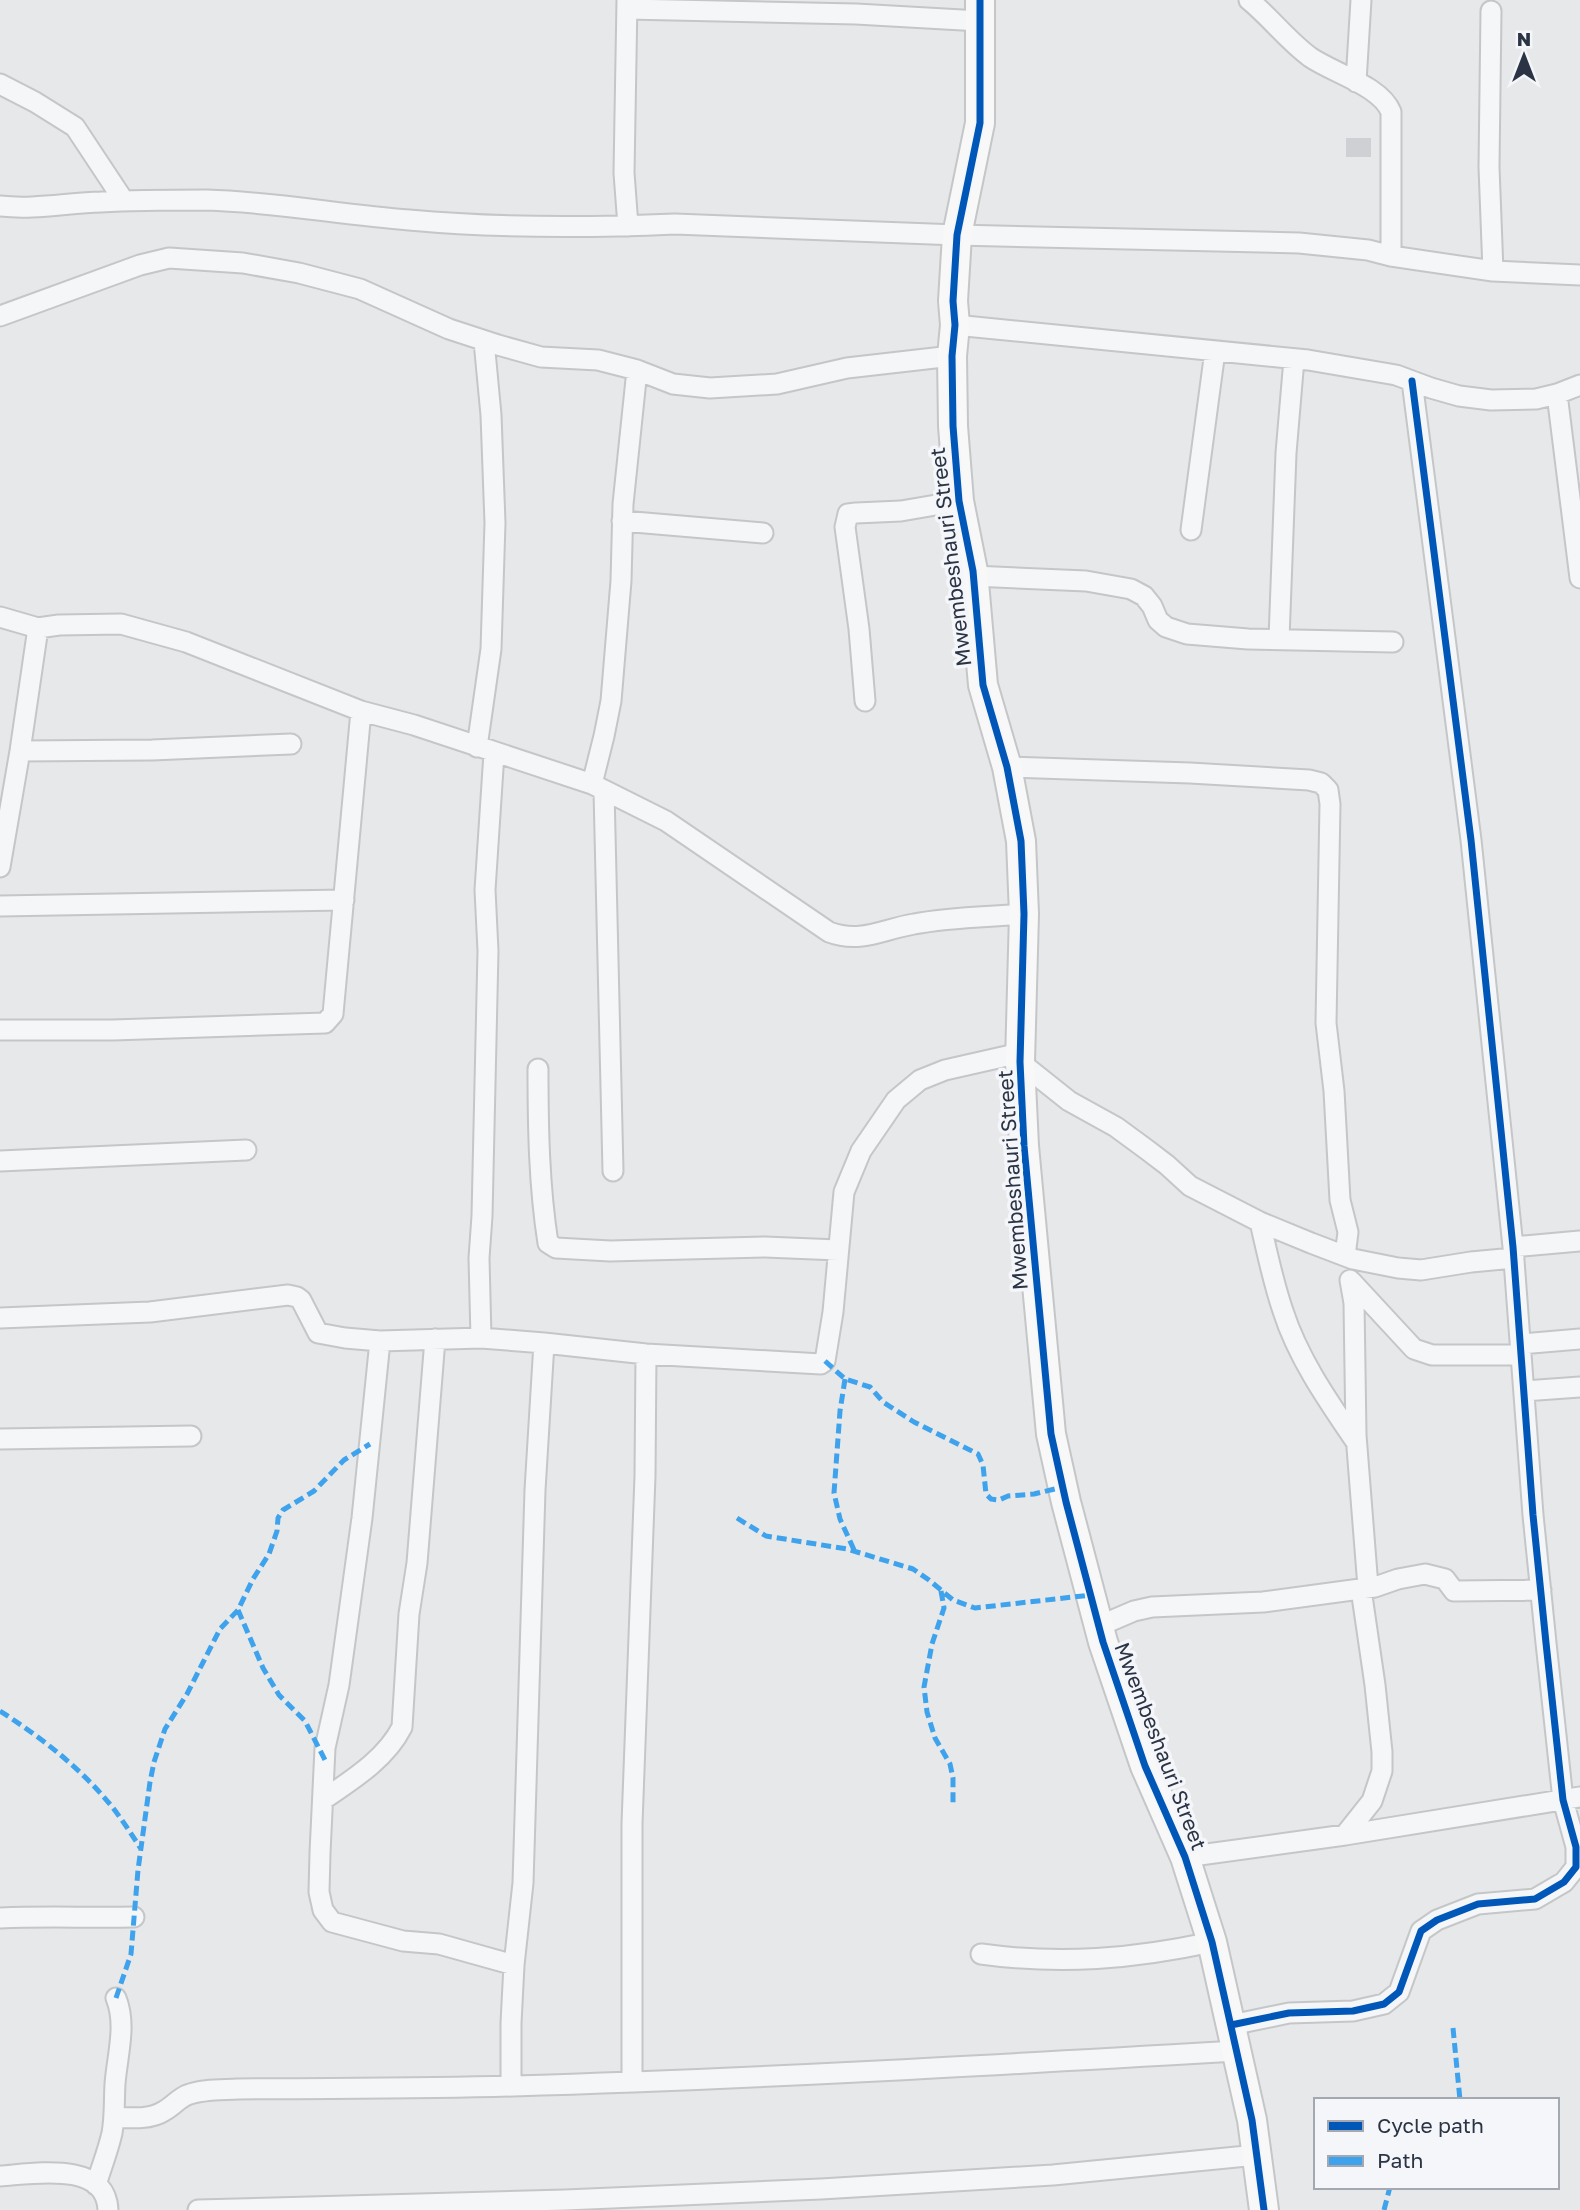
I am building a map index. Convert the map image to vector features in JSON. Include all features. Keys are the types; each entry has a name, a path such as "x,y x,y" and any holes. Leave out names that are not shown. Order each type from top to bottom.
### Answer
{"street":[{"path":"1356,82 1361,0"},
{"path":"1257,3 1280,31 1311,57 1388,103 1391,112 1391,256"},
{"path":"628,226 624,173 627,4 856,13 980,10"},
{"name":"Mwembeshauri Street","path":"980,10 980,123 957,235 953,301 953,426 959,501 973,576 983,685 1007,767 1021,841 1024,914 1020,1057 1024,1146 1051,1434 1099,1626 1145,1766 1185,1857 1212,1942 1252,2120 1264,2210"},
{"path":"1491,11 1489,167 1493,271"},
{"path":"0,84 75,127 124,201"},
{"path":"0,206 17,208 124,201 209,201 496,227 675,224 957,235 1299,243 1368,250 1391,256 1493,271 1580,275"},
{"path":"0,316 140,265 170,258 243,263 311,276 360,289 449,329 484,341 541,357 598,360 673,384 710,388 777,384 847,368 952,356"},
{"path":"955,325 1366,368 1459,396 1491,400 1536,399 1580,385"},
{"path":"481,1338 479,1258 488,951 485,750 495,523 491,415 484,341"},
{"path":"1191,530 1215,351"},
{"path":"1279,639 1286,453 1294,359"},
{"path":"613,1171 598,788 611,701 621,581 622,521 636,370"},
{"path":"114,2118 153,2116 164,2112 186,2095 224,2090 511,2086 954,2067 1234,2038 1289,2013 1353,2011 1384,2004 1399,1992 1421,1931 1437,1920 1478,1904 1535,1899 1564,1882 1576,1867 1572,1798 1541,1590 1514,1253 1471,840 1412,381"},
{"path":"1557,394 1580,578"},
{"path":"865,701 845,520 848,514 901,511 959,501"},
{"path":"622,521 763,533"},
{"path":"973,576 1111,584 1131,589 1144,596 1158,620 1187,634 1393,642"},
{"path":"0,617 38,628 121,624 186,642 361,712 414,725 598,788 666,821 829,932 843,937 855,938 915,923 1024,914"},
{"path":"0,867 38,628"},
{"path":"0,1030 113,1030 325,1023 333,1014 361,712"},
{"path":"20,751 152,750 291,744"},
{"path":"1007,767 1309,780 1321,783 1328,790 1331,834 1326,1023 1334,1091 1340,1200 1348,1232 1338,1254 1350,1280 1354,1303 1356,1443 1365,1588 1382,1752 1382,1771 1372,1801 1345,1835"},
{"path":"0,906 344,900"},
{"path":"0,1318 150,1312 288,1295 301,1300 318,1333 345,1338 380,1341 481,1338 646,1354 821,1364 825,1361 833,1312 844,1192 861,1151 896,1100 920,1080 945,1070 1020,1057 1069,1101 1116,1127 1167,1164 1190,1186 1260,1222 1338,1254 1398,1268 1421,1270 1580,1241"},
{"path":"538,1069 538,1134 545,1222 548,1243 556,1248 610,1251 765,1247 838,1250"},
{"path":"0,1161 246,1150"},
{"path":"1260,1222 1283,1312 1330,1404 1356,1443"},
{"path":"1350,1280 1414,1349 1432,1355 1521,1350 1580,1339"},
{"path":"324,1799 368,1767 395,1741 402,1727 409,1614 418,1550 435,1339"},
{"path":"380,1341 362,1518 339,1685 326,1748 319,1892 323,1910 332,1922 403,1941 439,1944 514,1965"},
{"path":"511,2086 514,1965 523,1883 535,1490 544,1343"},
{"path":"632,2082 632,1824 645,1476 646,1354"},
{"path":"1524,1391 1580,1387"},
{"path":"0,1439 191,1436"},
{"path":"1099,1626 1134,1611 1152,1607 1263,1602 1365,1588 1425,1574 1445,1579 1454,1591 1541,1590"},
{"path":"1185,1857 1345,1835 1572,1798"},
{"path":"0,1919 53,1916 134,1917"},
{"path":"981,1954 1054,1961 1172,1951 1212,1942"},
{"path":"96,2185 114,2118 121,2023 121,2011 116,1998"},
{"path":"198,2210 565,2200 848,2187 1053,2175 1257,2155"},
{"path":"0,2176 64,2173 80,2175 96,2185 107,2202 108,2210"}],"building":[{"path":"1346,138 1371,138 1371,157 1346,157"}],"marked path":[{"path":"825,1361 845,1379 870,1387 883,1402 914,1422 978,1454 983,1465 986,1494 991,1499 999,1500 1008,1496 1034,1494 1063,1487"},
{"path":"845,1379 834,1493 840,1519 855,1552"},
{"path":"116,1998 131,1954 138,1870 150,1782 165,1729 187,1694 220,1629 238,1610 269,1554 277,1531 278,1518 283,1510 314,1491 344,1460 370,1444"},
{"path":"737,1518 766,1536 847,1549 913,1569 953,1600 975,1608 1091,1595"},
{"path":"941,1591 944,1608 932,1644 924,1687 927,1712 935,1738 950,1764 953,1803"},
{"path":"238,1610 263,1668 279,1695 305,1721 325,1760"},
{"path":"0,1711 75,1767 113,1808 141,1849"},
{"path":"1453,2028 1460,2098"},
{"path":"1384,2210 1389,2189"}],"cycle path":[{"path":"980,0 980,123 957,235 953,301 953,426 959,501 973,571 983,685 1007,767 1021,841 1024,914 1020,1062 1024,1146 1051,1434 1103,1642 1145,1766 1185,1857 1212,1942 1252,2120 1264,2210"},
{"path":"1231,2025 1289,2013 1353,2011 1384,2004 1399,1992 1421,1931 1437,1920 1478,1904 1535,1899 1564,1882 1576,1867 1576,1847 1563,1800 1546,1643 1533,1515 1513,1247 1471,840 1412,381"}]}
